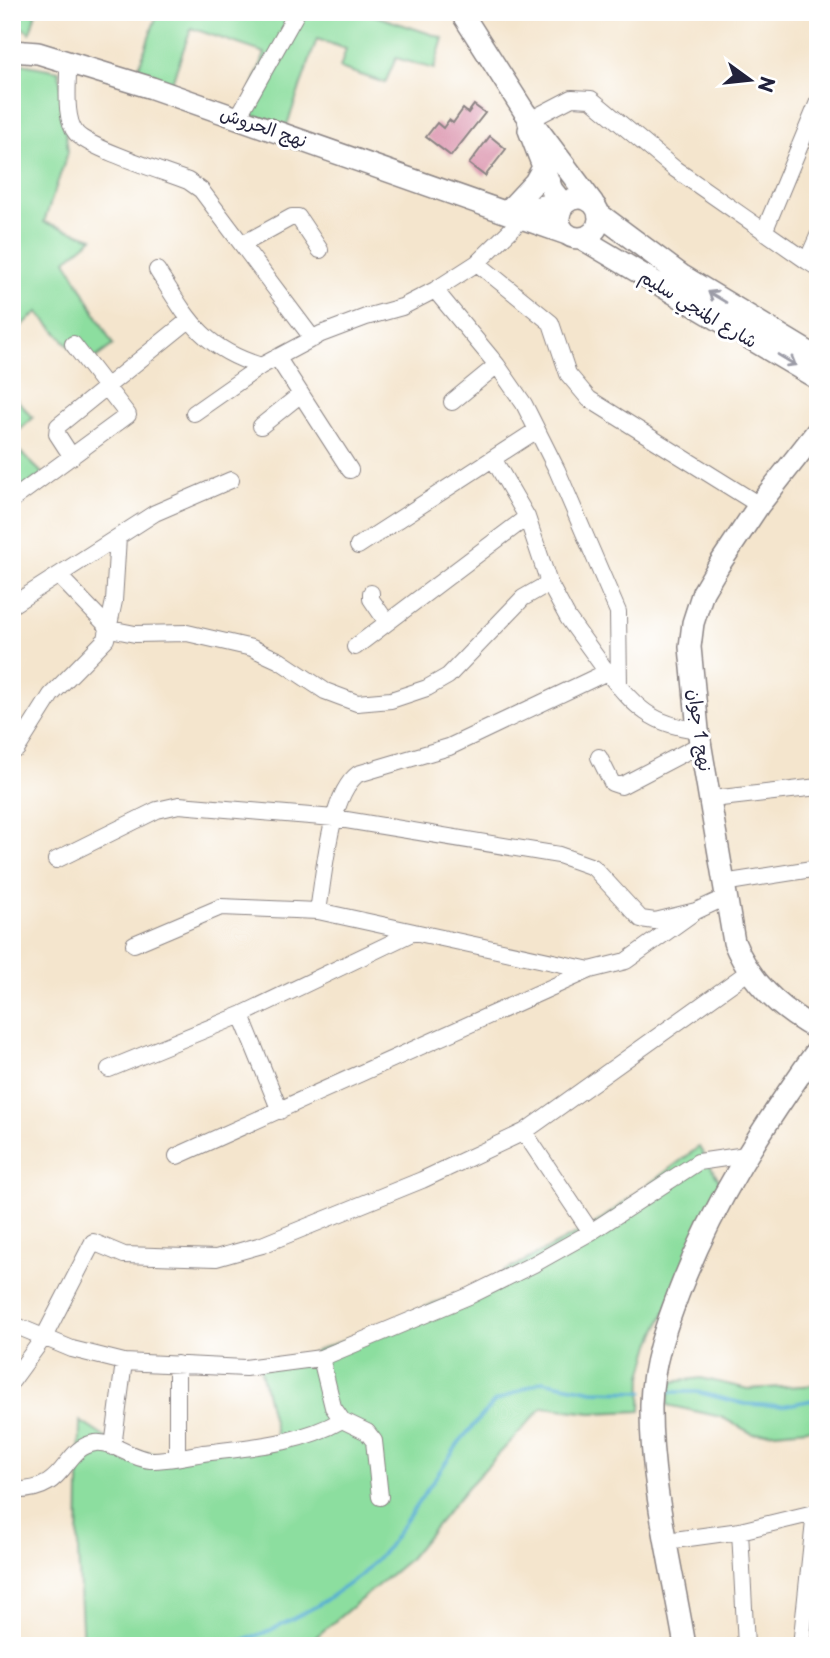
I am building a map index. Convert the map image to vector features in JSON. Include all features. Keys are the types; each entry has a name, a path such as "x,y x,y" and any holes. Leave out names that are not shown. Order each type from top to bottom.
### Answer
{"street":[{"path":"238,117 298,12"},
{"path":"461,12 527,118 552,190 563,206 560,225 574,236 595,230 596,208 582,198 563,206 517,213"},
{"name":"نهج الحروش","path":"12,51 68,62 238,117 517,213 574,236"},
{"path":"68,62 70,117 75,132 90,142 188,181 201,190 313,339"},
{"path":"527,118 572,98 592,99 675,169 812,264 818,236"},
{"path":"764,232 818,102"},
{"name":"شارع المنجي سليم","path":"527,118 596,208 681,275 818,358"},
{"path":"194,413 277,357 366,317 402,307 477,263 517,213 520,200 544,166"},
{"path":"243,244 292,216 298,217 320,250"},
{"name":"شارع المنجي سليم","path":"574,236 818,379"},
{"path":"477,263 551,323 568,374 589,399 759,505"},
{"path":"157,270 189,320 225,354 261,366"},
{"path":"435,290 497,365 524,404 557,470 618,612 619,687"},
{"path":"72,457 56,429 105,386 189,320"},
{"path":"12,499 127,418 127,412 73,344"},
{"path":"277,357 351,470"},
{"path":"452,402 497,365"},
{"path":"261,426 301,394"},
{"path":"358,546 537,430"},
{"name":"نهج 1 جوان","path":"818,430 759,505 719,565 704,592 690,647 701,737 734,942 748,972 772,998 818,1030"},
{"path":"494,460 527,517 549,583 568,618 607,672 634,705 654,719 701,737"},
{"path":"12,605 180,500 231,480"},
{"path":"355,647 527,517"},
{"path":"17,749 51,695 99,648 110,629 118,537"},
{"path":"59,576 110,629 135,634 187,632 252,648 280,661 324,691 357,703 391,699 448,676 523,598 549,583"},
{"path":"371,593 371,599 386,621"},
{"path":"318,911 334,818 350,781 358,774 449,747 607,672"},
{"path":"599,757 612,782 621,786 701,737"},
{"path":"712,799 818,787"},
{"path":"56,860 157,810 179,805 334,818 559,855 583,862 601,875 635,916 648,921 696,911"},
{"path":"177,1156 590,970 626,961 724,890 818,868"},
{"path":"134,944 221,907 318,911 590,970"},
{"path":"109,1069 241,1015 414,932"},
{"path":"12,1381 44,1336 93,1242 124,1255 216,1258 236,1254 434,1175 524,1132 748,972"},
{"path":"241,1015 280,1111"},
{"path":"685,1646 656,1468 651,1406 653,1376 661,1339 697,1247 746,1155 818,1049"},
{"path":"524,1132 591,1232"},
{"path":"12,1324 96,1358 124,1362 245,1368 321,1358 469,1296 591,1232 698,1163 746,1155"},
{"path":"321,1358 333,1408 342,1420 371,1436 380,1497"},
{"path":"113,1447 124,1362"},
{"path":"177,1364 177,1457"},
{"path":"12,1490 41,1487 57,1478 82,1447 99,1443 137,1458 177,1457 279,1443 321,1432 342,1420"},
{"path":"667,1541 740,1531 816,1512 810,1617 800,1646"},
{"path":"740,1531 746,1646"}],"green space":[{"path":"12,12 36,12 30,33 12,21"},
{"path":"158,12 364,12 443,38 434,69 396,58 385,83 340,68 346,49 317,39 286,128 244,112 265,53 191,28 170,88 136,75"},
{"path":"12,62 59,71 68,152 44,222 93,238 66,260 113,345 86,365 38,312 12,334"},
{"path":"12,394 33,418 12,437"},
{"path":"12,444 43,474 12,496"},
{"path":"699,1147 721,1183 651,1344 642,1376 641,1411 591,1413 543,1407 467,1488 408,1560 305,1646 83,1646 78,1552 80,1421 126,1451 187,1456 277,1438 260,1367 309,1354 475,1287 595,1224"},
{"path":"701,1378 748,1389 818,1385 818,1428 753,1434 721,1417 667,1405 672,1382"}],"building":[{"path":"474,105 485,113 451,156 426,137 437,123 443,128 449,120 453,123 463,109 468,113"},
{"path":"490,136 506,149 485,176 469,164"}],"waterway":[{"path":"229,1646 271,1630 317,1606 360,1576 388,1547 461,1440 494,1402 542,1381 593,1391 643,1392"},
{"path":"657,1392 697,1392 745,1404 782,1406 818,1399"}]}
